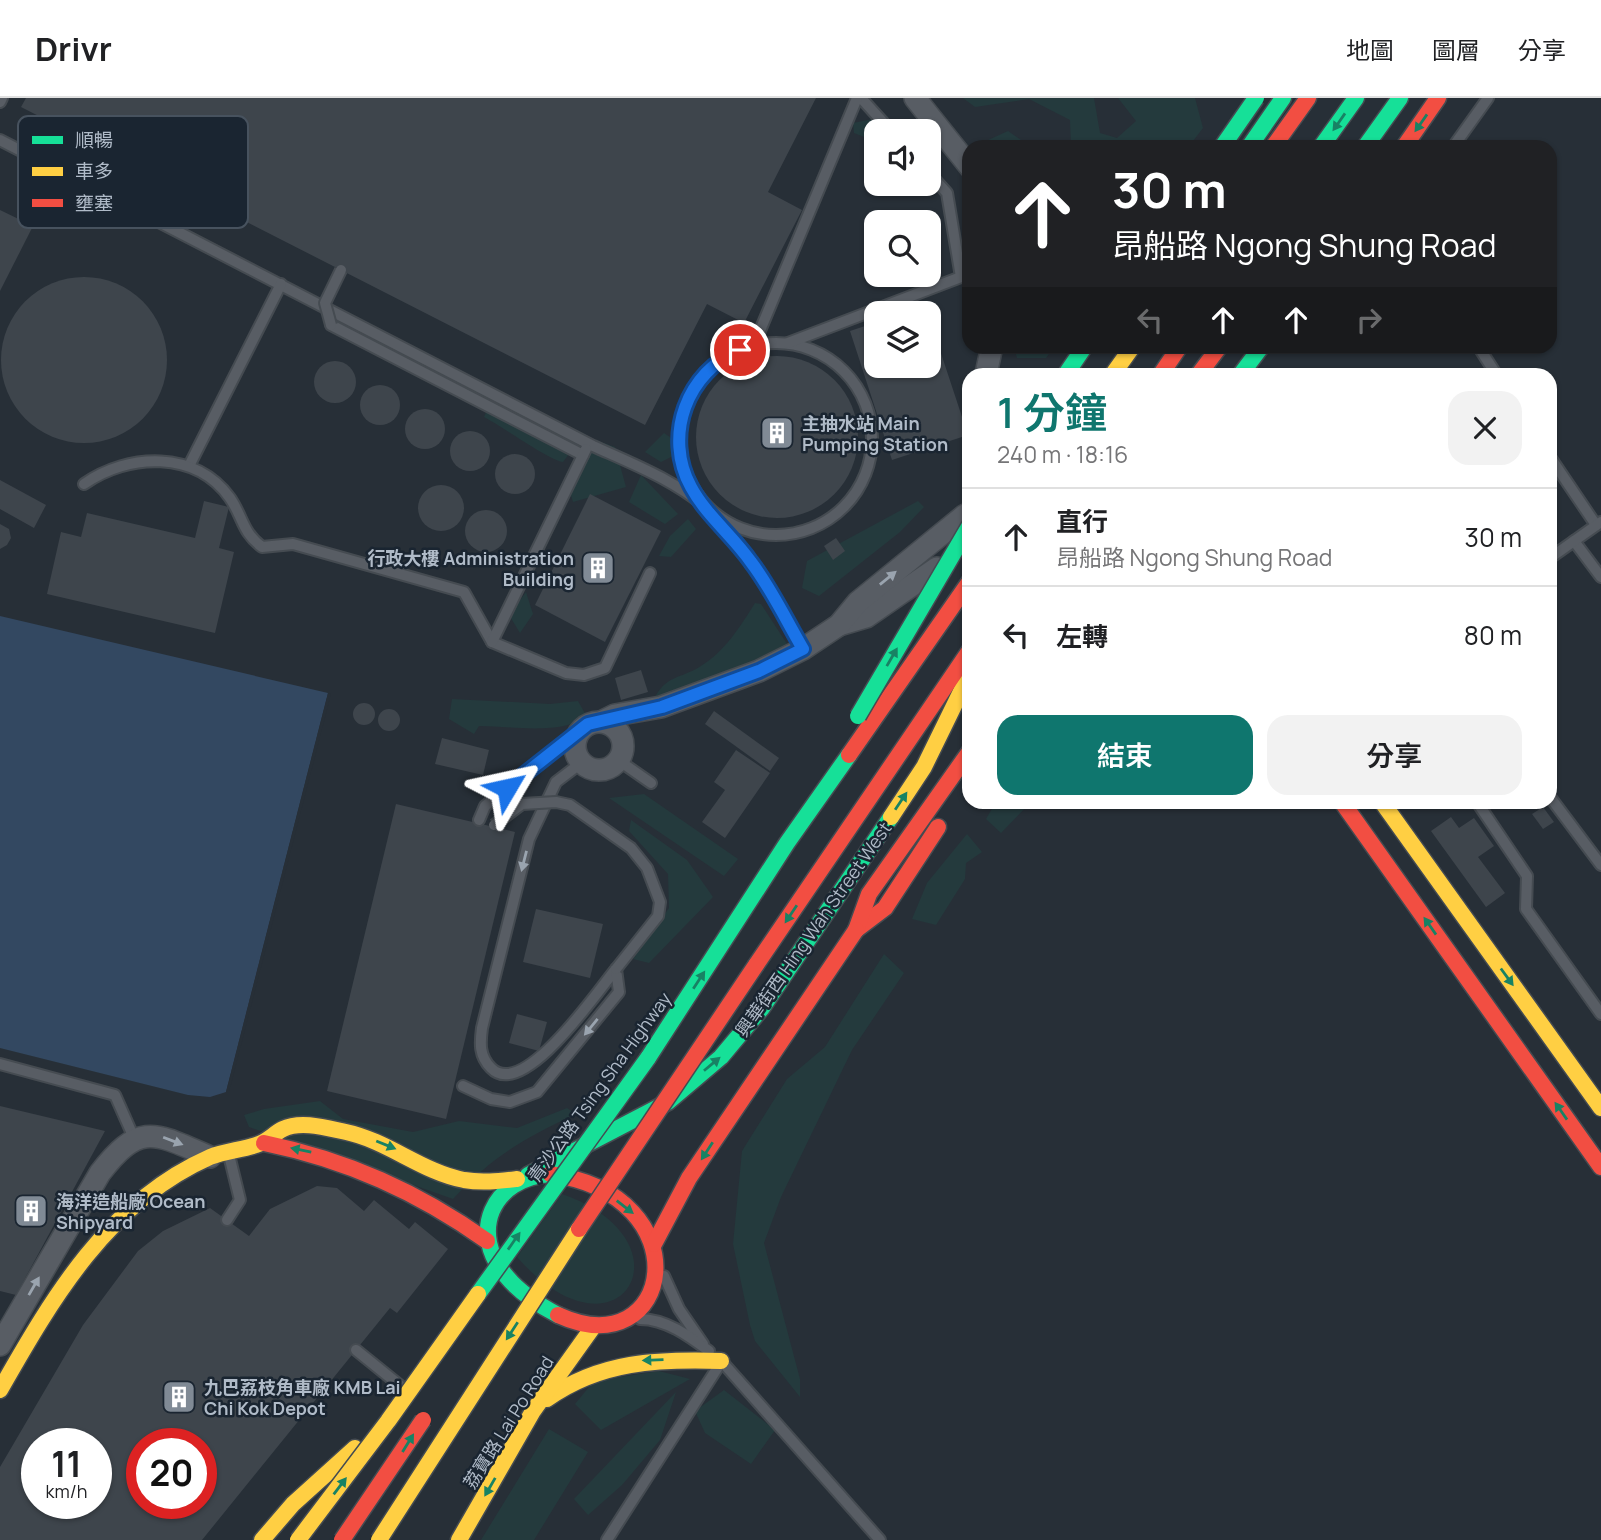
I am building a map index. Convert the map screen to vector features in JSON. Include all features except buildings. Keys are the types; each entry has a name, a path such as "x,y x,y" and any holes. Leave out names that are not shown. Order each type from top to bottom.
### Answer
{"main road":[{"path":"1227,140 1254,98"},
{"path":"1236,140 1254,98"},
{"path":"1254,140 1283,98"},
{"path":"1278,140 1308,98"},
{"path":"1326,140 1356,98"},
{"path":"1370,140 1400,98"},
{"path":"1409,140 1438,98"},
{"path":"1346,140 1356,127"},
{"path":"787,842 962,538"},
{"name":"青沙公路 Tsing Sha Highway","path":"298,1540 374,1441 572,1158 648,1058 787,842 962,592"},
{"path":"379,1540 543,1284 962,662"},
{"path":"923,718 962,671"},
{"name":"興華街西 Hing Wah Street West","path":"0,1390 41,1318 86,1251 104,1231 151,1190 219,1154 264,1143 287,1127 320,1127 383,1143 460,1179 485,1182 523,1177 668,1101 721,1056 762,1008 924,767 962,689"},
{"path":"856,930 869,894 962,762"},
{"path":"1347,809 1601,1167"},
{"path":"1387,809 1601,1108"},
{"name":"興華街西 Hing Wah Street West","path":"656,1252 689,1178 856,930 885,908 946,815"},
{"path":"533,1247 648,1058"},
{"name":"興華街西 Hing Wah Street West","path":"264,1143 338,1160 390,1180 447,1211 489,1247"},
{"path":"573,1176 594,1185 638,1217 656,1252 652,1292 638,1311 627,1319 593,1327 574,1323 538,1304 502,1272 489,1247 486,1228 497,1199 507,1185 523,1177 573,1176"},
{"path":"262,1540 293,1504 412,1396 442,1363 463,1332 477,1300 489,1247"},
{"path":"504,1292 518,1269"},
{"name":"荔寶路 Lai Po Road","path":"460,1540 533,1411 593,1327"},
{"path":"533,1411 574,1381 613,1366 644,1360 721,1361"},
{"path":"342,1540 431,1406"}],"street":[{"path":"915,98 962,157"},
{"path":"662,707 640,725 621,754 604,769 596,770 581,763 575,749 577,735 588,724 603,722 615,715 662,707 759,671 803,649 839,625 858,602 962,518"},
{"path":"839,625 866,617 951,558 962,554"},
{"path":"603,722 620,734 621,754"},
{"path":"0,1345 100,1173 115,1154 134,1138 164,1137 219,1154"}],"lane":[{"path":"754,345 859,98 879,119"},
{"path":"1458,140 1488,98"},
{"path":"0,140 18,149"},
{"path":"803,649 752,562 691,488 680,460 679,429 684,410 703,375 726,356 754,345 788,343 961,278 947,193 941,186"},
{"path":"171,228 589,444 657,475 738,529 770,536 803,532 832,518 856,494 870,464 873,431 864,399 846,372 820,352 788,343"},
{"path":"341,270 325,303 331,325 583,455"},
{"path":"189,466 281,285"},
{"path":"492,642 589,444"},
{"path":"84,484 101,472 133,462 189,466 212,478 234,505 247,535 262,547 293,544 464,592 492,642 566,673 584,675 605,668 650,573"},
{"path":"1557,467 1598,524 1557,553"},
{"path":"1574,541 1601,577"},
{"path":"479,820 485,806 582,729"},
{"path":"621,754 651,783"},
{"path":"495,825 522,804 546,802 570,805 631,848 648,868 660,902 658,916 542,1057 509,1076 497,1074 487,1064 481,1052 482,1028 529,839 546,802 556,782 581,763"},
{"path":"1557,806 1601,865"},
{"path":"1482,809 1527,876 1527,909 1601,1014"},
{"path":"463,1086 491,1100 510,1102 537,1093 619,992 616,969"},
{"path":"0,1064 116,1095 134,1138"},
{"path":"219,1154 240,1200 227,1220"},
{"path":"656,1252 679,1309 706,1349"},
{"path":"627,1319 653,1319 682,1332 721,1361 880,1540"},
{"path":"356,1350 412,1396"},
{"path":"607,1540 721,1361"}],"green space":[{"path":"963,98 1094,98 1100,133 1117,138 1136,121 1118,98 1195,98 1203,128 1194,140 1071,140 1070,120 1029,99 975,107"},
{"path":"864,121 864,137 854,133 853,123"},
{"path":"1008,131 1021,140 988,140"},
{"path":"1016,354 1049,354 1046,358 1017,358"},
{"path":"490,403 558,422 575,446 563,462 547,456 484,417"},
{"path":"664,433 687,449 661,462 645,452"},
{"path":"587,437 615,447 626,487 573,502 565,476"},
{"path":"641,475 678,514 665,524 629,502"},
{"path":"918,501 924,507 900,532 819,596 802,588 807,561"},
{"path":"688,519 696,529 671,557 659,556 670,536"},
{"path":"526,592 533,614 520,633 509,615"},
{"path":"755,603 761,604 789,647 653,701 668,682 701,666 725,646"},
{"path":"452,699 550,704 578,701 586,715 565,726 479,726 474,734 449,719"},
{"path":"644,794 738,859 724,876 609,798"},
{"path":"992,809 1024,809 1001,833 986,819"},
{"path":"631,820 687,860 713,897 649,963 633,959 669,908 668,874 629,831"},
{"path":"967,834 982,852 966,863 965,879 936,925 912,919 927,883"},
{"path":"884,954 904,973 852,1050 781,1197 764,1243 800,1379 800,1397 755,1341 750,1325 733,1244 742,1151 787,1079 825,1047"},
{"path":"320,1101 343,1119 413,1132 459,1121 517,1128 567,1108 576,1114 510,1150 482,1171 453,1199 249,1127 244,1115 264,1109"},
{"path":"562,1194 603,1215 627,1240 634,1266 628,1287 611,1301 586,1303 554,1290 517,1257"},
{"path":"659,1371 690,1379 601,1430 575,1404 594,1381"},
{"path":"724,1390 775,1430 751,1464 705,1433 695,1411"},
{"path":"676,1392 660,1440 622,1485 588,1515 574,1499"},
{"path":"549,1429 588,1452 534,1540 481,1540"}],"water":[{"path":"0,616 328,693 226,1092 210,1097 188,1095 0,1048"}],"pier":[{"path":"328,693 331,694 229,1092 226,1092"}],"traffic: fast":[{"path":"1227,140 1256,98"},
{"path":"1254,140 1283,98"},
{"path":"1326,140 1356,98"},
{"path":"1370,140 1400,98"},
{"path":"1070,368 1080,354"},
{"path":"1246,368 1256,354"},
{"path":"858,716 962,539"},
{"path":"648,1058 787,843 849,755"},
{"path":"528,1175 668,1102 721,1057 762,1008 891,817"},
{"path":"478,1294 648,1058"},
{"path":"550,1174 530,1178 513,1186 492,1210 488,1226 489,1243 495,1260 507,1277 531,1299 558,1315"}],"traffic: slow":[{"path":"1117,368 1127,354"},
{"path":"891,817 924,767 962,689"},
{"path":"1387,809 1601,1108"},
{"path":"0,1390 63,1287 113,1226 142,1199 174,1176 210,1157 260,1144 290,1126 306,1125 361,1136 434,1170 464,1180 484,1182 517,1179"},
{"path":"379,1540 579,1229"},
{"path":"298,1540 388,1421 478,1294"},
{"path":"459,1540 533,1411 593,1327"},
{"path":"547,1399 588,1377 630,1365 721,1361"},
{"path":"262,1540 293,1504 355,1448"}],"traffic: jam":[{"path":"1278,140 1308,98"},
{"path":"1409,140 1438,98"},
{"path":"1165,368 1175,354"},
{"path":"1204,368 1214,354"},
{"path":"849,755 962,593"},
{"path":"756,965 962,662"},
{"path":"856,930 869,894 962,762"},
{"path":"1347,809 1601,1167"},
{"path":"856,930 885,908 938,827"},
{"path":"654,1244 689,1178 856,930"},
{"path":"579,1229 756,965"},
{"path":"264,1143 324,1159 381,1180 435,1207 487,1241"},
{"path":"550,1174 599,1188 633,1212 651,1242 655,1272 647,1299 627,1318 597,1325 558,1315"},
{"path":"342,1540 423,1420"}],"place":[{"name":"主抽水站 Main Pumping Station","path":"777,433"},
{"name":"行政大樓 Administration Building","path":"598,568"},
{"name":"海洋造船廠 Ocean Shipyard","path":"31,1211"},
{"name":"九巴荔枝角車廠 KMB Lai Chi Kok Depot","path":"179,1397"}],"route":[{"path":"507,788 588,724 603,722 615,715 662,707 759,671 803,649 752,562 691,488 680,460 679,429 686,400 703,375 726,356 740,350"}]}
